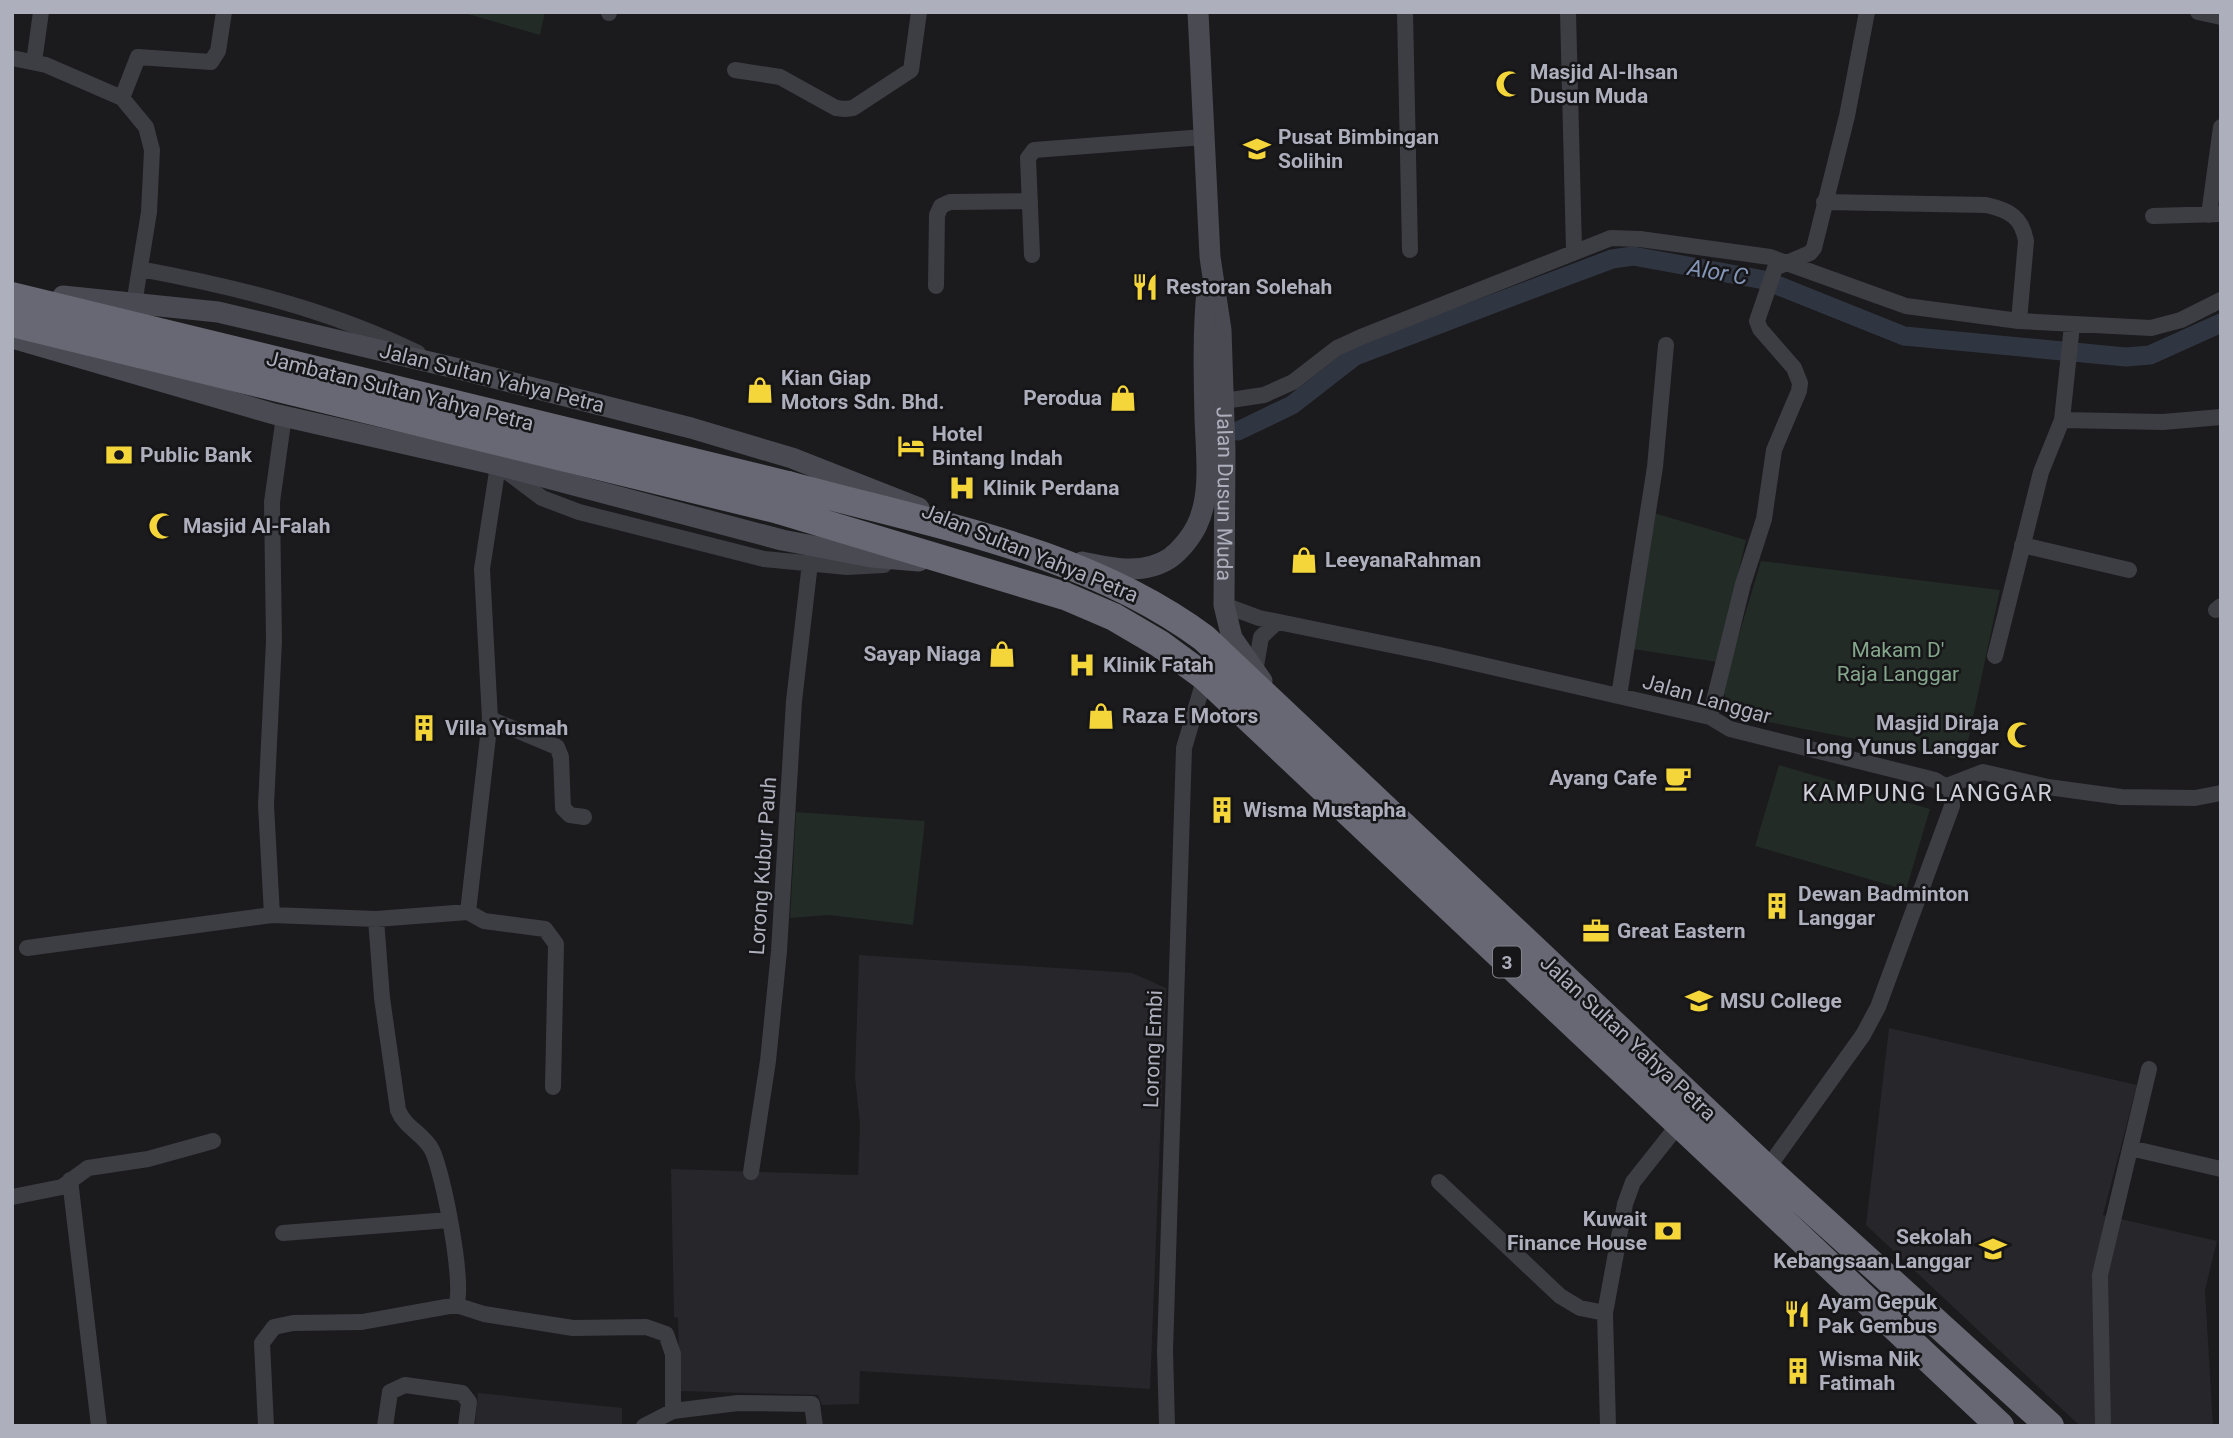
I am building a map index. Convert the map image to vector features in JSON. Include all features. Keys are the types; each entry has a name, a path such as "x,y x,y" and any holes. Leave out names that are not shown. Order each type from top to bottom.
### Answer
{"highway":[{"name":"Jambatan Sultan Yahya Petra","path":"12,296 783,497"},
{"name":"Jambatan Sultan Yahya Petra","path":"12,323 783,497"},
{"path":"783,497 1032,552"},
{"path":"783,497 970,566"},
{"name":"Jalan Sultan Yahya Petra","path":"1032,552 1134,594 1182,622 1286,714 1767,1169 2050,1426"},
{"name":"Jalan Sultan Yahya Petra","path":"970,566 1024,581 1114,617 1160,644 1205,677 2000,1426"}],"main road":[{"name":"Jalan Dusun Muda","path":"1198,12 1210,257 1221,330 1224,401 1224,605 1232,638 1286,714"},
{"name":"Jalan Dusun Muda","path":"1032,552 1126,570 1149,566 1170,558 1185,544 1198,524 1206,469 1203,329 1210,257"},
{"name":"Jalan Sultan Yahya Petra","path":"12,288 218,312 691,428 792,458 1032,552"},
{"path":"173,308 139,314 124,321 119,327 117,343 122,351 189,389"},
{"name":"Jalan Sultan Yahya Petra","path":"12,338 284,416 498,465 782,540 871,557 970,566"}],"street":[{"path":"34,62 41,12"},
{"path":"122,98 138,57 211,62 218,51 224,12"},
{"path":"735,70 780,77 836,108 853,108 911,70 919,12"},
{"path":"1405,12 1410,250"},
{"path":"1568,12 1574,250"},
{"path":"1710,717 1743,584 1765,519 1774,450 1799,391 1800,383 1794,368 1758,326 1763,300 1780,267 1812,251 1847,116 1867,12"},
{"path":"2198,12 2221,17"},
{"path":"12,58 34,62 122,98 146,127 152,150 149,212 134,304"},
{"path":"2153,216 2215,214 2221,128"},
{"path":"1032,255 1028,158 1034,150 1204,137"},
{"path":"936,286 937,215 941,206 950,202 1030,201"},
{"path":"1824,202 1986,205 2015,216 2024,228 2026,241 2019,321"},
{"path":"1224,401 1274,391 1293,382 1337,348 1360,337 1574,250 1611,238 1763,256 1780,267 1906,306 2072,331 2151,328 2181,320 2221,300"},
{"path":"140,269 211,282 288,302 389,339 445,366"},
{"path":"1994,656 2041,472 2062,419 2072,331"},
{"path":"1619,696 1655,467 1666,345"},
{"path":"272,915 266,805 274,641 272,502 284,416"},
{"path":"2062,419 2162,422 2221,417"},
{"path":"468,912 490,719 482,569 498,465 542,498 579,512 757,558 855,567 932,563"},
{"path":"2022,545 2129,570"},
{"name":"Lorong Kubur Pauh","path":"751,1172 776,978 794,701 810,563"},
{"name":"Jalan Langgar","path":"1224,605 1277,622 1710,717 1730,729 1936,780 1947,786"},
{"path":"1255,672 1261,637 1277,622"},
{"name":"Lorong Embi","path":"1167,1426 1165,1351 1184,748 1205,677"},
{"path":"490,719 557,747 561,757 563,808 570,815 584,817"},
{"path":"1767,1169 1863,1035 1878,1007 1952,806 1952,796 1947,786 1983,772 2048,787 2121,797 2195,798 2221,793"},
{"path":"27,948 272,915 376,919 468,912 484,921 545,929 556,944 553,1087"},
{"path":"376,919 382,998 398,1110 407,1126 431,1147 449,1220 459,1290 456,1305"},
{"path":"2103,1426 2099,1281 2149,1069"},
{"path":"1608,1426 1605,1313 1625,1204 1633,1182 1679,1124"},
{"path":"12,1197 51,1190 88,1168 148,1159 213,1142"},
{"path":"2130,1148 2221,1170"},
{"path":"70,1180 99,1426"},
{"path":"1439,1182 1560,1296 1580,1308 1605,1313"},
{"path":"283,1233 449,1220"},
{"path":"266,1426 262,1343 274,1327 293,1323 362,1322 456,1305 496,1316 573,1328 657,1329 672,1343 673,1411"},
{"path":"385,1426 390,1392 405,1385 462,1393 469,1402 466,1426"},
{"path":"644,1426 673,1411 738,1404 812,1405 815,1426"}],"shaded area":[{"path":"859,955 1132,973 1166,988 1150,1389 860,1371 859,1404 822,1405 818,1395 680,1391 678,1318 674,1317 671,1169 858,1175 860,1125 855,1077"},
{"name":"Sekolah Kebangsaan Langgar","path":"1889,1028 2137,1085 2103,1215 2217,1241 2205,1290 2213,1426 2080,1426 1866,1225"},
{"path":"478,1393 622,1408 622,1426 475,1426"}],"green space":[{"path":"461,12 545,12 540,35"},
{"path":"1654,513 1746,540 1717,662 1633,649"},
{"name":"Makam D' Raja Langgar","path":"1761,561 2000,590 1964,760 1768,722 1735,712 1722,691"},
{"path":"1779,765 1930,809 1906,890 1755,846"},
{"path":"796,812 925,821 913,925 829,915 790,918"}],"waterway":[{"name":"Alor C","path":"1238,431 1292,405 1355,356 1612,259 1633,256 1764,280 1904,336 2126,357 2150,355 2221,323"}],"place":[{"name":"Masjid Al-Ihsan Dusun Muda","path":"1509,84"},
{"name":"Pusat Bimbingan Solihin","path":"1257,149"},
{"name":"Restoran Solehah","path":"1145,287"},
{"name":"Kian Giap Motors Sdn. Bhd.","path":"760,390"},
{"name":"Perodua","path":"1123,398"},
{"name":"Hotel Bintang Indah","path":"911,446"},
{"name":"Public Bank","path":"119,455"},
{"name":"Klinik Perdana","path":"962,488"},
{"name":"Masjid Al-Falah","path":"162,526"},
{"name":"LeeyanaRahman","path":"1304,560"},
{"name":"Sayap Niaga","path":"1002,654"},
{"name":"Klinik Fatah","path":"1082,665"},
{"name":"Raza E Motors","path":"1101,716"},
{"name":"Villa Yusmah","path":"424,728"},
{"name":"Masjid Diraja Long Yunus Langgar","path":"2020,735"},
{"name":"Ayang Cafe","path":"1678,778"},
{"name":"Wisma Mustapha","path":"1222,810"},
{"name":"Dewan Badminton Langgar","path":"1777,906"},
{"name":"Great Eastern","path":"1596,931"},
{"name":"MSU College","path":"1699,1001"},
{"name":"Kuwait Finance House","path":"1668,1231"},
{"name":"Sekolah Kebangsaan Langgar","path":"1993,1249"},
{"name":"Ayam Gepuk Pak Gembus","path":"1797,1314"},
{"name":"Wisma Nik Fatimah","path":"1798,1371"}],"district":[{"name":"KAMPUNG LANGGAR","path":"1928,793"}]}
